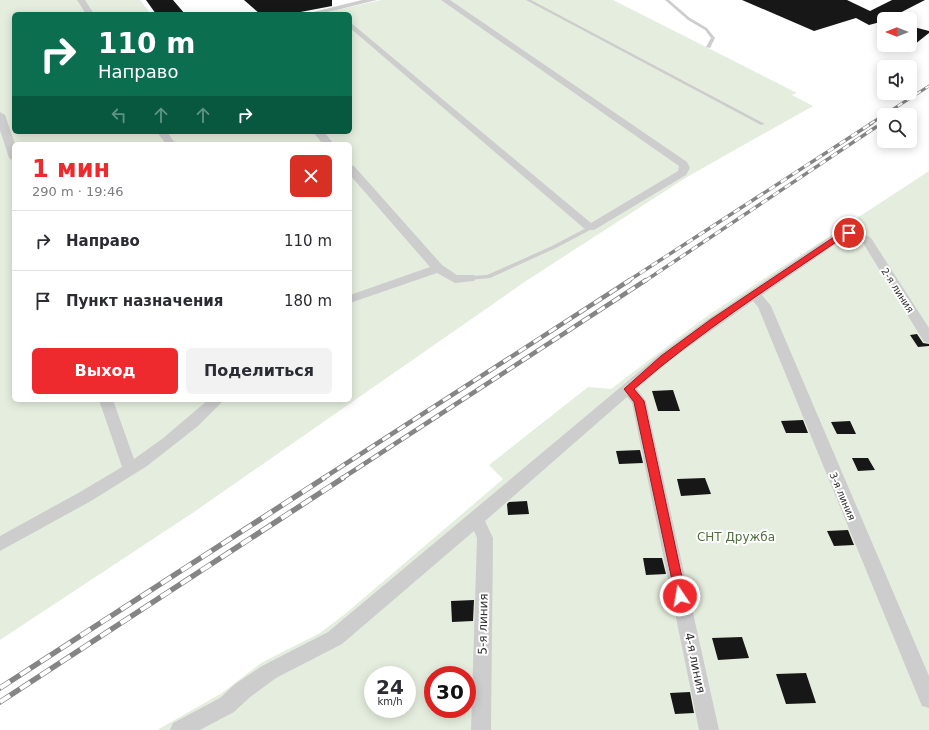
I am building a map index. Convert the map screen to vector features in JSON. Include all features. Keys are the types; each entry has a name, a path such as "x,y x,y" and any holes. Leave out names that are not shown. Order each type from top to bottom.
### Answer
{"street":[{"path":"81,0 89,12"},
{"path":"336,12 373,0"},
{"path":"352,26 590,228 682,173 685,168 683,164 445,0"},
{"path":"0,115 6,128 12,150"},
{"path":"320,134 327,142"},
{"path":"352,170 438,268 455,279 470,278"},
{"name":"2-я линия","path":"755,294 843,234 849,233 857,235 867,241 929,339"},
{"path":"352,298 438,268"},
{"path":"180,730 227,705 242,691 269,672 335,638 354,624 664,358 713,322 755,294"},
{"name":"3-я линия","path":"755,294 764,306 929,699"},
{"name":"4-я линия","path":"628,389 639,401 709,730"},
{"path":"107,402 130,468"},
{"path":"0,544 94,494 192,425 215,402"},
{"name":"5-я линия","path":"475,520 481,528 485,538 481,730"}],"lane":[{"path":"528,0 763,124"},
{"path":"667,0 689,19 710,33 713,38 708,47"},
{"path":"470,278 488,277 554,247 590,228"}],"green space":[{"path":"0,0 140,0 149,12 12,12 12,134 352,134 352,12 328,12 381,0 613,0 797,93 792,95 813,106 687,177 526,281 194,512 0,640"},
{"name":"СНТ Дружба","path":"929,171 929,730 157,730 222,693 261,663 320,633 345,614 503,479 489,465 588,387 611,389 707,316"}],"building":[{"path":"146,0 173,0 183,12 155,12"},
{"path":"244,0 332,0 332,6 300,12 258,12"},
{"path":"742,0 847,0 870,11 892,0 925,0 902,12 877,12 877,23 869,25 856,18 814,31"},
{"path":"917,28 929,31 929,33 917,42"},
{"path":"917,334 923,343 929,344 929,346 918,347 910,335"},
{"path":"673,390 680,411 658,411 652,391"},
{"path":"803,420 808,433 786,433 781,421"},
{"path":"850,421 856,434 837,434 831,422"},
{"path":"640,450 643,463 619,464 616,451"},
{"path":"852,458 868,458 875,470 858,471"},
{"path":"705,478 711,494 681,496 677,479"},
{"path":"527,501 529,514 508,515 507,504 509,502"},
{"path":"848,530 854,545 834,546 827,531"},
{"path":"643,558 662,558 666,574 646,575"},
{"path":"474,600 473,621 452,622 451,601"},
{"path":"742,637 749,658 718,660 712,638"},
{"path":"806,673 816,703 786,704 776,674"},
{"path":"690,692 694,713 675,714 670,693"}],"railway":[{"path":"870,124 929,86"},
{"path":"628,281 872,123"},
{"path":"645,281 876,127"},
{"path":"322,479 630,280"},
{"path":"341,479 646,280"},
{"path":"0,688 324,478"},
{"path":"0,702 343,478"}],"route":[{"path":"680,596 639,401 628,389 664,358 713,322 843,234 849,233"}]}
